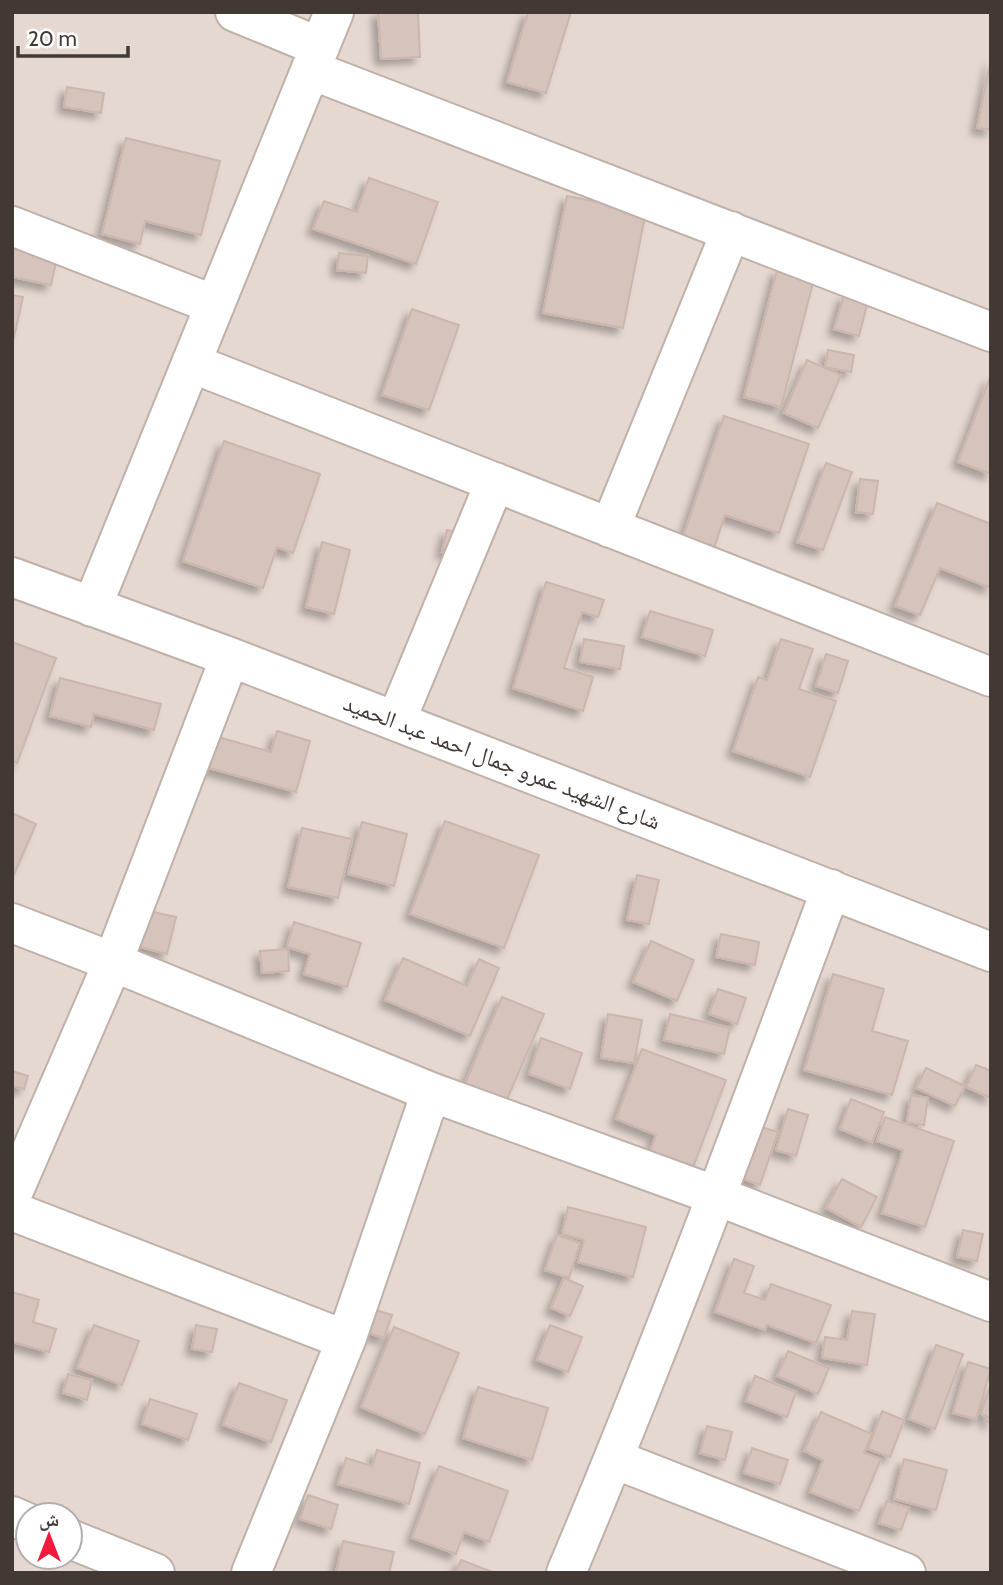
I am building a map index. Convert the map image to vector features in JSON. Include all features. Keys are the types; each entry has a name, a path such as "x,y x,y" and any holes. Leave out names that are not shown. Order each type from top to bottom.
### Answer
{"street":[{"path":"235,12 316,58 731,231 991,332"},
{"path":"92,607 334,12"},
{"path":"12,226 215,305"},
{"path":"610,528 731,231"},
{"path":"191,363 991,677"},
{"path":"396,721 495,482"},
{"name":"شارع الشهيد عمرو جمال احمد عبد الحميد","path":"12,577 230,657 831,889 988,942"},
{"path":"12,1195 113,962 230,657"},
{"path":"566,1573 614,1459 717,1196 831,889"},
{"path":"12,923 430,1092 717,1196 991,1302"},
{"path":"251,1573 346,1340 430,1092"},
{"path":"12,1211 346,1340"},
{"path":"614,1459 906,1573"},
{"path":"84,1545 155,1573"}],"shaded area":[{"path":"12,12 991,12 991,1573 12,1573"}],"building":[{"path":"378,12 418,12 420,57 381,59"},
{"path":"528,12 571,12 546,93 507,82"},
{"path":"991,59 991,130 977,128"},
{"path":"67,87 104,93 101,113 64,107"},
{"path":"126,138 220,161 201,235 145,221 140,244 102,234"},
{"path":"369,178 438,202 416,264 313,229 324,201 357,212"},
{"path":"567,196 646,211 623,328 543,313"},
{"path":"12,248 57,258 51,285 12,277"},
{"path":"339,253 368,256 366,273 337,270"},
{"path":"777,270 814,279 781,407 744,397"},
{"path":"12,295 23,297 14,337 12,336"},
{"path":"844,295 868,301 859,336 834,329"},
{"path":"412,309 459,325 429,410 382,395"},
{"path":"828,350 854,355 851,372 825,367"},
{"path":"807,360 841,375 818,428 784,413"},
{"path":"991,375 991,474 958,462"},
{"path":"724,416 809,444 779,533 725,515 711,557 680,546"},
{"path":"224,441 320,474 293,553 277,547 263,588 183,561"},
{"path":"826,463 852,472 823,550 797,542"},
{"path":"860,479 878,481 873,514 856,512"},
{"path":"937,503 991,524 991,588 940,568 920,615 895,606"},
{"path":"447,530 478,537 473,559 442,552"},
{"path":"322,542 350,550 334,614 306,607"},
{"path":"546,582 604,600 598,617 582,612 564,668 593,677 583,711 513,688"},
{"path":"650,611 713,630 705,656 642,637"},
{"path":"584,639 624,646 620,669 580,662"},
{"path":"781,639 813,649 799,689 836,701 810,777 733,751 758,677 767,680"},
{"path":"12,642 56,658 17,763 12,761"},
{"path":"826,654 848,661 838,693 816,686"},
{"path":"60,678 161,704 154,730 94,714 91,727 50,716"},
{"path":"277,731 310,741 296,792 209,768 218,737 271,752"},
{"path":"12,813 36,824 12,879"},
{"path":"445,821 539,855 504,948 410,914"},
{"path":"362,822 407,834 394,886 348,874"},
{"path":"302,828 352,839 338,898 288,887"},
{"path":"637,875 659,880 649,924 627,920"},
{"path":"149,911 176,917 167,954 140,947"},
{"path":"294,922 361,943 347,987 304,974 310,954 287,947"},
{"path":"721,934 759,942 755,965 716,957"},
{"path":"651,941 694,960 677,1001 633,982"},
{"path":"288,949 289,971 262,973 260,951"},
{"path":"403,958 467,986 479,959 499,968 470,1036 385,1000"},
{"path":"833,974 884,989 872,1031 908,1041 892,1095 804,1070"},
{"path":"718,989 746,998 737,1024 709,1014"},
{"path":"502,997 544,1014 505,1104 464,1086"},
{"path":"608,1014 642,1020 634,1063 601,1058"},
{"path":"670,1014 730,1028 724,1054 664,1040"},
{"path":"541,1038 582,1053 570,1089 529,1074"},
{"path":"642,1049 726,1080 692,1170 649,1154 656,1135 616,1119"},
{"path":"976,1065 991,1071 991,1098 966,1087"},
{"path":"926,1068 965,1086 955,1106 916,1088"},
{"path":"12,1071 28,1076 24,1089 12,1086"},
{"path":"911,1095 928,1098 924,1125 907,1122"},
{"path":"851,1099 884,1112 872,1142 840,1129"},
{"path":"788,1109 808,1115 796,1156 776,1150"},
{"path":"885,1117 954,1141 925,1227 882,1213 903,1150 877,1141"},
{"path":"761,1127 778,1132 760,1185 743,1179"},
{"path":"842,1179 877,1197 861,1227 826,1208"},
{"path":"568,1207 646,1227 633,1277 578,1262 584,1240 562,1234"},
{"path":"963,1230 983,1234 977,1261 957,1257"},
{"path":"557,1235 580,1243 569,1278 545,1270"},
{"path":"734,1259 754,1266 744,1293 765,1300 771,1284 831,1305 816,1343 767,1325 765,1330 715,1312"},
{"path":"564,1278 583,1286 570,1316 551,1308"},
{"path":"12,1292 39,1300 33,1322 56,1329 49,1352 12,1342"},
{"path":"366,1307 392,1315 384,1338 359,1330"},
{"path":"852,1311 875,1314 867,1365 822,1358 825,1337 847,1340"},
{"path":"94,1325 139,1341 122,1385 77,1368"},
{"path":"196,1325 217,1329 212,1352 192,1349"},
{"path":"550,1325 582,1337 568,1372 537,1360"},
{"path":"394,1327 459,1353 425,1434 361,1407"},
{"path":"936,1345 963,1354 935,1429 909,1419"},
{"path":"788,1351 829,1368 818,1394 777,1376"},
{"path":"968,1362 991,1369 976,1419 953,1413"},
{"path":"68,1374 92,1380 87,1400 63,1393"},
{"path":"755,1376 796,1392 787,1417 746,1401"},
{"path":"239,1383 287,1400 271,1442 223,1425"},
{"path":"991,1383 991,1423 986,1422 988,1417 981,1414"},
{"path":"478,1387 548,1408 532,1460 463,1438"},
{"path":"150,1399 197,1414 188,1440 142,1424"},
{"path":"882,1411 904,1420 890,1457 868,1449"},
{"path":"821,1412 872,1434 864,1453 881,1459 859,1511 810,1492 823,1460 804,1451"},
{"path":"707,1426 732,1432 725,1460 700,1453"},
{"path":"752,1448 788,1460 780,1484 744,1473"},
{"path":"377,1450 420,1463 409,1504 338,1484 346,1458 372,1466"},
{"path":"904,1459 947,1470 936,1510 894,1499"},
{"path":"439,1466 508,1491 489,1542 464,1532 456,1554 412,1538"},
{"path":"308,1495 338,1505 331,1529 300,1519"},
{"path":"887,1501 909,1508 901,1530 879,1523"},
{"path":"343,1541 394,1552 389,1573 336,1573"},
{"path":"461,1560 495,1573 456,1573"}]}
